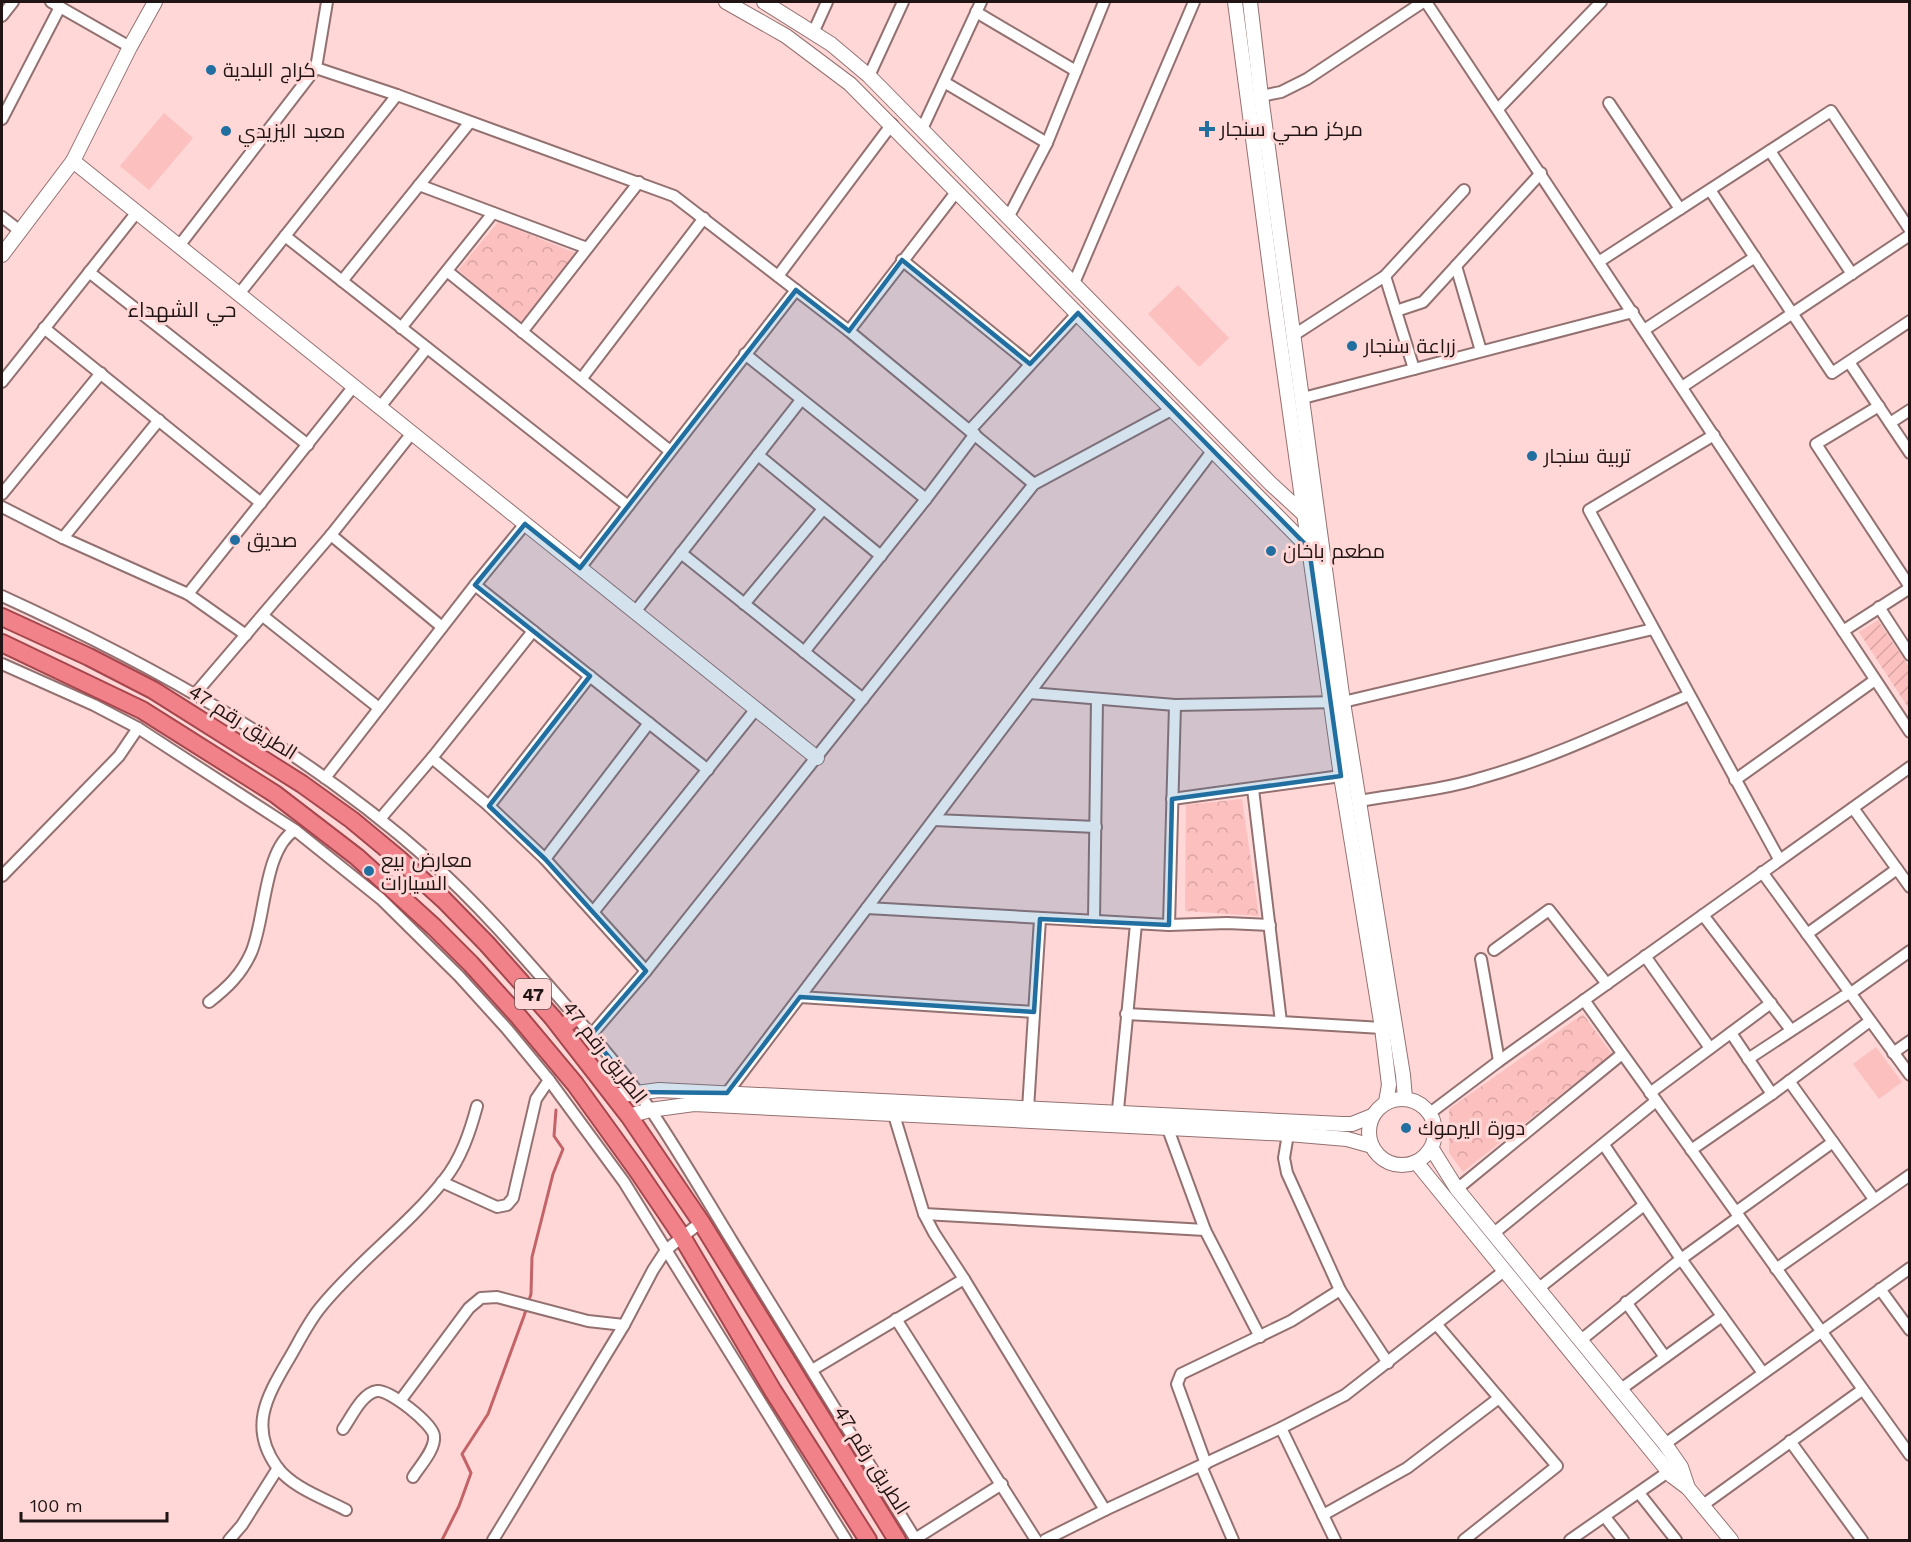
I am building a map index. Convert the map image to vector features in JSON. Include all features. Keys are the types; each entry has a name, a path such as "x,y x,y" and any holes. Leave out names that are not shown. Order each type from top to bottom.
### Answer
{"highway":[{"name":"الطريق رقم 47","path":"2,617 89,657 153,690 302,784 352,820 399,859 487,944 561,1028 614,1096 701,1222 752,1289 897,1540"},
{"name":"47","path":"2,643 142,710 275,794 357,857 434,927 513,1023 575,1084 607,1127 681,1235 773,1391 868,1540"},
{"path":"142,710 153,690"},
{"path":"251,750 261,735"},
{"path":"561,1028 575,1017"}],"street":[{"path":"2,16 13,2"},
{"path":"2,255 73,161 155,2"},
{"path":"179,246 316,68 327,2"},
{"path":"726,2 786,36 850,84 1309,548"},
{"path":"765,2 850,59 870,76 1271,484 1312,518"},
{"path":"813,33 827,2"},
{"path":"870,76 903,2"},
{"path":"1074,283 1194,2"},
{"path":"1235,2 1276,312 1312,518 1337,702 1341,776 1383,1028 1389,1084 1386,1102"},
{"path":"1250,2 1303,398 1312,518 1309,548 1337,702 1359,801 1405,1098"},
{"path":"1261,96 1281,92 1307,79 1425,2 1600,261 1910,732"},
{"path":"1009,216 1047,143 1101,3"},
{"path":"2,119 56,4 130,47"},
{"path":"1498,109 1594,4"},
{"path":"922,129 978,7 1076,70"},
{"path":"316,68 397,95 674,196 849,331 1034,484"},
{"path":"944,82 1047,143"},
{"path":"238,294 397,95"},
{"path":"1609,103 1680,209"},
{"path":"1600,261 1831,111 1910,230"},
{"path":"342,281 470,122"},
{"path":"778,276 892,124"},
{"path":"1770,151 1852,274"},
{"path":"73,161 817,758"},
{"path":"1396,311 1423,302 1541,173"},
{"path":"522,332 639,182"},
{"path":"419,185 587,248"},
{"path":"849,331 957,190"},
{"path":"1294,335 1385,276 1464,190"},
{"path":"1710,190 1832,373 1910,321"},
{"path":"2,382 137,212"},
{"path":"401,328 493,213"},
{"path":"2,217 20,231"},
{"path":"582,378 704,218"},
{"path":"1682,387 1910,235"},
{"path":"285,236 628,506"},
{"path":"1644,330 1755,257"},
{"path":"902,260 1030,364"},
{"path":"1456,266 1481,351"},
{"path":"447,271 670,451"},
{"path":"89,272 308,445"},
{"path":"1385,276 1414,369"},
{"path":"580,568 796,290"},
{"path":"1303,398 1633,312"},
{"path":"804,652 926,500 972,432 1030,364 1078,314"},
{"path":"44,328 261,503"},
{"path":"380,407 427,348"},
{"path":"745,354 926,500"},
{"path":"1850,362 1910,453"},
{"path":"2,494 101,373"},
{"path":"188,594 354,386"},
{"path":"635,612 801,400"},
{"path":"1843,631 1910,587 1816,444 1879,406"},
{"path":"591,1035 646,971 1034,484 1173,409"},
{"path":"1890,423 1910,410"},
{"path":"63,538 159,420"},
{"path":"195,694 331,535 412,433"},
{"path":"1714,435 1589,510 1779,859"},
{"path":"727,1093 1213,450"},
{"path":"758,455 881,556"},
{"path":"1259,496 1271,484"},
{"path":"2,507 63,538 188,594 246,635"},
{"path":"744,604 824,509"},
{"path":"325,778 525,524"},
{"path":"331,535 442,627"},
{"path":"681,553 863,699"},
{"path":"475,585 708,770"},
{"path":"2,596 92,638 195,694 261,735 380,819 432,863 483,912 591,1035 650,1110 752,1289 812,1370 916,1540 1002,1484"},
{"path":"1879,608 1910,654"},
{"path":"263,615 379,708"},
{"path":"1030,693 1175,705 1337,702 1653,629"},
{"path":"380,819 432,758 533,631"},
{"path":"2,664 94,705 138,728 295,830 351,874 409,926 459,976 513,1023 549,1080 624,1182 846,1540"},
{"path":"489,806 590,676"},
{"path":"1735,780 1875,680"},
{"path":"1359,801 1452,785 1508,770 1576,745 1689,695"},
{"path":"1094,921 1097,699"},
{"path":"1169,925 1175,705"},
{"path":"594,911 756,709"},
{"path":"545,859 649,723"},
{"path":"2,876 118,756 138,728"},
{"path":"432,758 489,806 545,859 646,971"},
{"path":"1430,1113 1779,859 1910,767"},
{"path":"1172,799 1341,776"},
{"path":"1252,789 1281,1022"},
{"path":"1853,808 1910,887"},
{"path":"934,820 1096,827"},
{"path":"209,1002 228,987 250,956 257,937 277,850 287,835 295,830"},
{"path":"1808,934 1897,869"},
{"path":"1762,872 1910,1075"},
{"path":"867,908 1136,924 1270,925"},
{"path":"1494,950 1549,910 1607,984"},
{"path":"1703,915 1791,1030"},
{"path":"1028,1109 1040,919"},
{"path":"1117,1127 1136,924"},
{"path":"1748,1059 1851,993 1910,951"},
{"path":"1645,956 1710,1048"},
{"path":"1481,958 1499,1061"},
{"path":"800,997 1034,1012"},
{"path":"1584,1000 1910,1455"},
{"path":"1494,1233 1604,1145 1653,1097 1710,1048 1771,1003"},
{"path":"1126,1014 1383,1028"},
{"path":"1691,1150 1772,1094 1870,1021"},
{"path":"1731,1033 1772,1094"},
{"path":"1893,1053 1910,1041"},
{"path":"1457,1189 1622,1054"},
{"path":"442,1182 488,1204 497,1207 507,1205 513,1198 536,1099 549,1080"},
{"path":"1789,1081 1874,1199"},
{"path":"614,1096 659,1090 1342,1124 1352,1124 1372,1116 1386,1102 1405,1098 1414,1100 1430,1113 1436,1128 1432,1149 1416,1162 1406,1165 1396,1165 1386,1161 1372,1146 1369,1126 1372,1116"},
{"path":"629,1116 650,1110 694,1104 1168,1130 1288,1134 1347,1139 1372,1146"},
{"path":"346,1510 291,1481 278,1468 268,1452 263,1434 262,1415 268,1395 319,1310 442,1182 459,1157 477,1106"},
{"path":"894,1115 924,1214 942,1247 964,1278 1105,1510"},
{"path":"1168,1130 1205,1230 1260,1337"},
{"path":"1288,1134 1284,1158 1287,1173 1340,1290 1388,1363"},
{"path":"1581,1340 1626,1302 1833,1142"},
{"path":"1604,1145 1681,1259 1763,1373"},
{"path":"1432,1149 1457,1189 1665,1444 1681,1467 1688,1488"},
{"path":"1416,1162 1668,1472 1688,1488 1731,1540"},
{"path":"1776,1269 1910,1174"},
{"path":"1539,1288 1644,1205"},
{"path":"924,1214 1205,1230"},
{"path":"494,1540 624,1325 666,1250 681,1235 701,1222"},
{"path":"1665,1444 1820,1330 1910,1268"},
{"path":"1045,1540 1281,1428 1345,1395 1504,1271"},
{"path":"812,1370 964,1278"},
{"path":"1880,1289 1910,1330"},
{"path":"1233,1540 1178,1390 1178,1379 1186,1371 1260,1337 1340,1290"},
{"path":"400,1401 469,1308 481,1298 497,1297 578,1318 624,1325"},
{"path":"1626,1302 1665,1357"},
{"path":"1621,1389 1722,1316"},
{"path":"896,1319 1036,1540"},
{"path":"1437,1325 1557,1466 1464,1540"},
{"path":"1703,1505 1862,1390"},
{"path":"343,1429 370,1394 377,1391 385,1392 400,1401 432,1429 435,1436 434,1444 413,1477"},
{"path":"1323,1515 1407,1468 1499,1398"},
{"path":"1281,1428 1335,1540"},
{"path":"1791,1441 1862,1540"},
{"path":"228,1540 252,1511 278,1468"},
{"path":"1570,1540 1668,1472"},
{"path":"1639,1493 1676,1540"},
{"path":"1605,1516 1623,1540"}],"highlighted area":[{"path":"902,260 1030,364 1078,313 1309,548 1341,776 1172,799 1169,925 1040,919 1034,1012 800,997 727,1093 637,1092 591,1035 646,971 545,859 489,806 590,676 475,585 525,524 580,568 796,290 849,331"}],"green space":[{"path":"164,113 193,138 149,190 120,166"},
{"path":"498,222 578,254 522,323 458,270"},
{"path":"1178,285 1229,338 1199,367 1148,314"},
{"path":"1878,620 1909,667 1909,709 1859,632"},
{"path":"1242,799 1259,916 1185,911 1186,805"},
{"path":"1583,1014 1612,1054 1463,1172 1449,1153 1449,1109"},
{"path":"1876,1047 1902,1082 1879,1099 1853,1064"}],"waterway":[{"path":"442,1540 459,1506 471,1473 462,1454 488,1414 531,1294 532,1257 553,1174 563,1149 554,1136 556,1110"}],"place":[{"name":"كراج البلدية","path":"211,70"},
{"name":"مركز صحي سنجار","path":"1207,129"},
{"name":"معبد اليزيدي","path":"226,131"},
{"name":"زراعة سنجار","path":"1352,346"},
{"name":"تربية سنجار","path":"1532,456"},
{"name":"صديق","path":"235,540"},
{"name":"مطعم باخان","path":"1271,551"},
{"name":"معارض بيع السيارات","path":"369,871"},
{"name":"دورة اليرموك","path":"1406,1128"}],"district":[{"name":"حي الشهداء","path":"182,309"}]}
